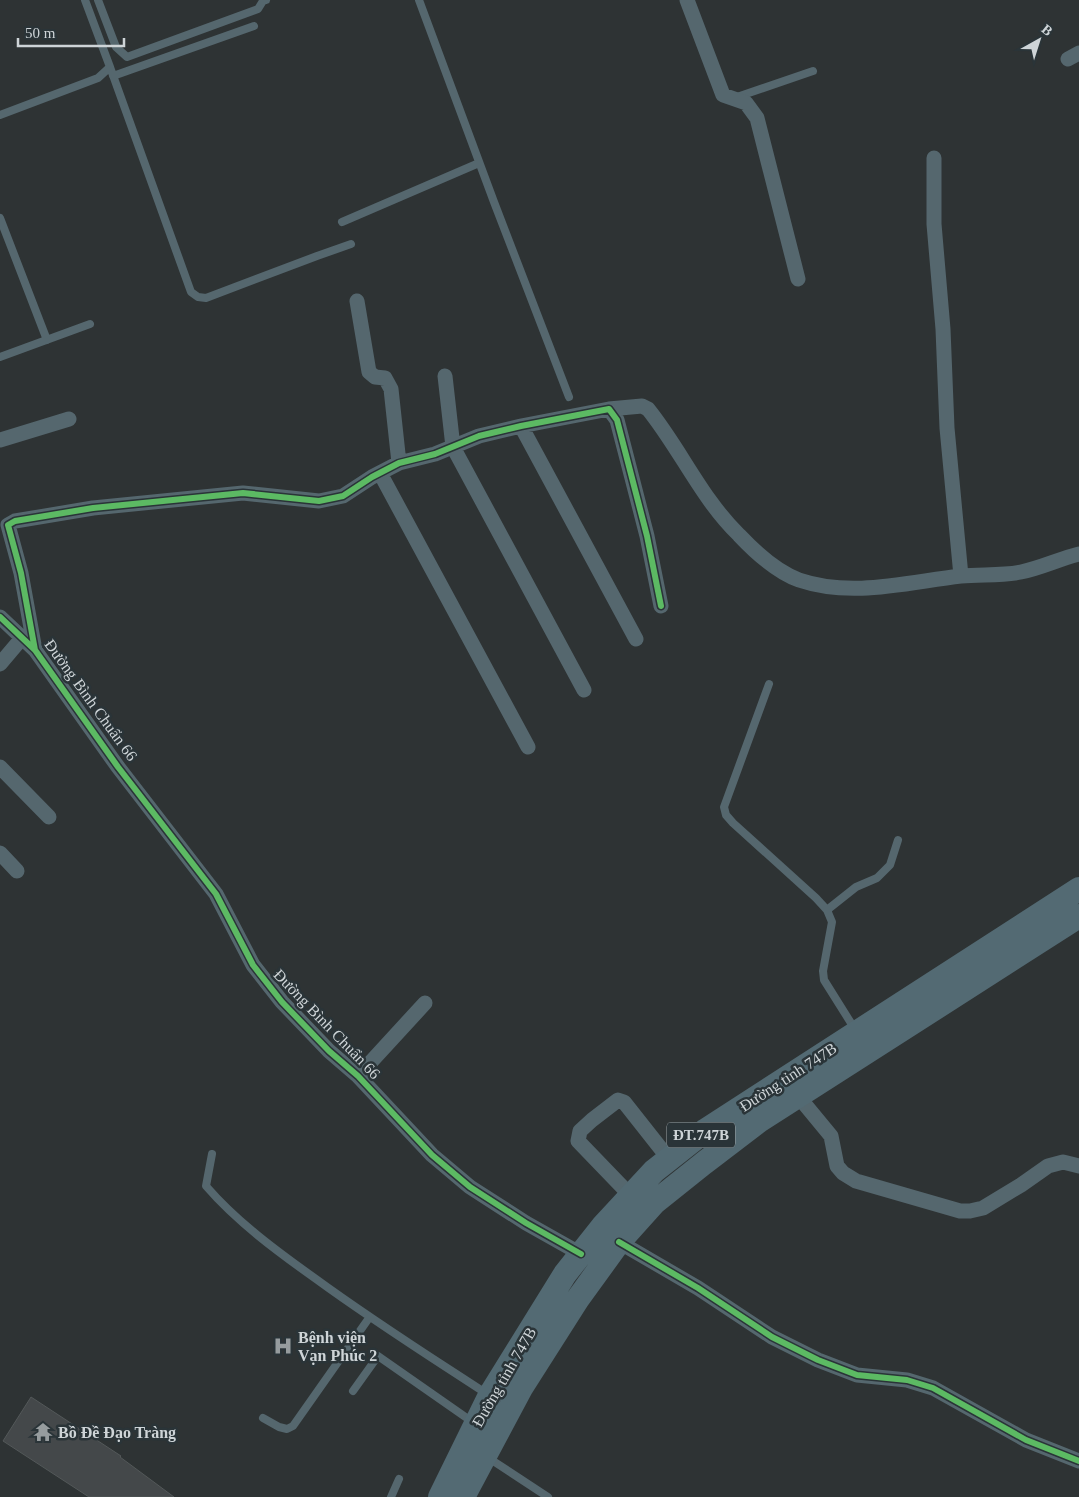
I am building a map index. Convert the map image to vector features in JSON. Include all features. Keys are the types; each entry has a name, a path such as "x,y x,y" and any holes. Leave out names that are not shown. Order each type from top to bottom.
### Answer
{"main road":[{"name":"Đường tỉnh 747B","path":"463,1497 526,1380 577,1300 619,1242 654,1203 758,1121 798,1096 1008,947 1079,889"},
{"name":"Đường tỉnh 747B","path":"440,1497 490,1396 565,1274 603,1226 654,1171 706,1130 857,1032 1008,947 1079,916"}],"street":[{"path":"687,0 723,94 746,103 757,118 798,278"},
{"path":"934,158 934,224 944,329 947,428 961,576"},
{"path":"357,301 369,372 375,376 385,378 391,388 399,463"},
{"path":"444,376 453,446 584,690"},
{"path":"35,650 21,573 4,525 15,521 94,508 243,494 319,501 343,496 380,472 399,463 435,454 479,436 609,409 642,406 648,409 708,500 738,534 769,563 798,580 829,587 860,589 961,576 1021,572 1079,554"},
{"path":"609,409 617,420 647,536 661,606"},
{"path":"0,440 68,419"},
{"path":"521,426 636,638"},
{"path":"380,472 528,747"},
{"name":"Đường Bình Chuẩn 66","path":"0,617 35,650 118,767 216,894 252,965 282,1002 329,1051 358,1076 432,1155 470,1187 526,1223 581,1254"},
{"path":"0,664 22,638"},
{"path":"0,767 49,817"},
{"path":"0,853 17,871"},
{"path":"358,1076 425,1003"},
{"path":"798,1096 831,1136 837,1166 843,1172 856,1181 960,1211 983,1208 1048,1166 1063,1162 1079,1166"},
{"path":"631,1196 578,1141 580,1131 618,1100 624,1102 669,1159"},
{"path":"619,1242 698,1288 772,1337 818,1360 856,1375 907,1380 933,1388 1026,1440 1079,1461"}],"lane":[{"path":"84,0 191,292 198,297 206,298 352,244"},
{"path":"98,0 116,47 127,57 258,9 264,0"},
{"path":"419,0 569,397"},
{"path":"113,76 254,26"},
{"path":"0,115 98,78 110,67"},
{"path":"732,99 813,71"},
{"path":"342,222 479,163"},
{"path":"0,218 47,340"},
{"path":"0,357 90,324"},
{"path":"769,684 724,807 726,815 827,910 832,922 823,971 824,980 857,1032"},
{"path":"827,910 856,887 877,878 890,864 898,840"},
{"path":"212,1154 206,1186 217,1199 277,1251 369,1318 490,1396"},
{"path":"263,1418 287,1429 293,1426 369,1318"},
{"path":"353,1390 378,1356 475,1424"},
{"path":"486,1456 548,1497"},
{"path":"390,1497 399,1479"}],"building":[{"name":"Bồ Đề Đạo Tràng","path":"31,1397 121,1456 174,1497 89,1497 3,1441"}],"cycle path":[{"path":"35,650 21,573 8,525 15,521 93,508 243,493 319,501 343,496 372,477 399,463 435,454 479,436 609,409 617,420 647,536 661,606"},
{"path":"0,617 35,650 118,767 216,894 253,965 282,1002 329,1051 358,1076 432,1155 470,1187 526,1223 581,1254"},
{"path":"619,1242 698,1288 772,1337 818,1360 857,1375 907,1380 933,1388 1026,1440 1079,1461"}],"place":[{"name":"Bệnh viện Vạn Phúc 2","path":"283,1346"},
{"name":"Bồ Đề Đạo Tràng","path":"43,1432"}]}
